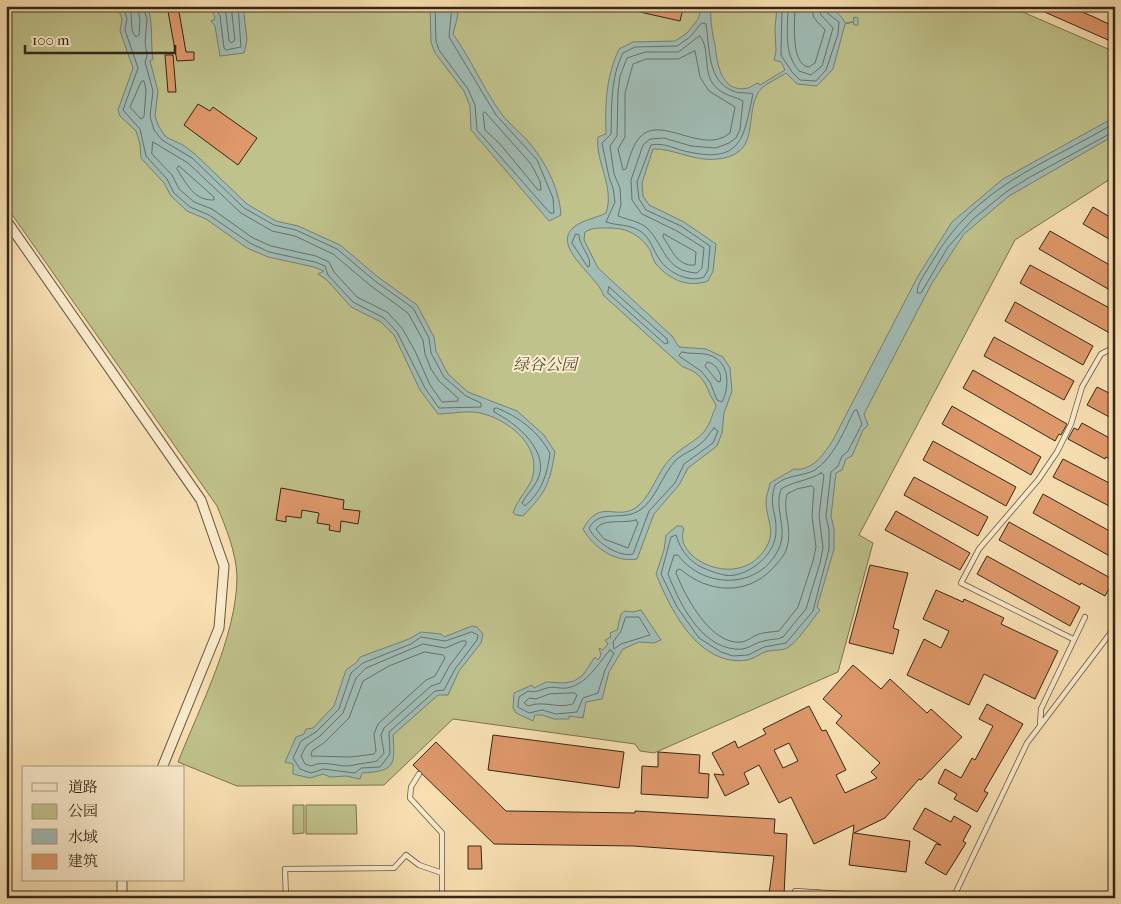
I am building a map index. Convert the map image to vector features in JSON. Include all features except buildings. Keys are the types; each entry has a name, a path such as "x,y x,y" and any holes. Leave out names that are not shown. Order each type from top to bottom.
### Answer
{"street":[{"path":"6,220 201,500 224,566 219,628 163,766"},
{"path":"122,882 122,898"}],"lane":[{"path":"1073,639 961,583 979,548 1038,480 1052,459 1071,424 1082,387 1101,354 1115,347"},
{"path":"1040,726 1041,709 1085,617"},
{"path":"939,898 956,894 963,883 1028,744 1115,627"},
{"path":"419,774 411,787 410,798 442,833 442,898"},
{"path":"286,898 285,869 394,868 406,856 419,865 442,873"},
{"path":"794,898 795,890 913,898"}],"green space":[{"name":"绿谷公园","path":"6,6 1009,6 1115,52 1115,176 1015,240 859,535 873,543 838,672 654,753 640,751 635,744 453,719 384,785 237,786 178,762 216,670 231,622 237,576 230,540 217,506 6,206"},
{"path":"293,805 304,805 304,833 293,834"},
{"path":"306,805 356,805 357,834 306,834"}],"water":[{"path":"117,6 147,6 151,25 153,59 150,61 158,91 155,116 159,127 166,137 183,145 195,154 247,204 276,221 298,226 340,245 378,277 417,305 434,337 436,351 448,374 468,392 517,411 544,435 555,452 549,480 537,500 523,516 513,513 532,480 534,464 526,443 519,435 501,421 480,413 438,414 420,390 394,335 381,322 351,307 327,280 318,274 324,271 268,257 247,248 206,219 187,211 171,196 164,183 141,158 140,144 136,131 120,116 118,110 133,68 120,31 122,19"},
{"path":"209,6 243,6 247,40 244,53 220,56 215,26 211,21 215,17"},
{"path":"430,6 456,6 458,15 453,34 498,109 540,157 554,185 561,215 549,221 471,130 470,106 464,91 435,53 431,42"},
{"path":"702,6 711,6 712,31 722,76 726,82 739,89 748,88 758,83 760,85 785,70 781,62 774,60 777,6 816,6 834,11 845,23 853,22 845,24 833,69 817,86 797,84 786,73 763,87 756,96 747,139 742,148 733,155 718,159 701,159 661,149 653,149 642,183 643,196 649,205 684,222 716,244 713,271 708,281 693,284 673,278 661,270 653,259 650,250 642,241 634,234 623,229 601,228 585,232 584,240 598,268 672,336 679,347 706,349 723,357 730,368 732,391 724,413 722,433 717,446 688,468 679,485 654,514 637,559 621,559 599,547 587,536 583,529 596,514 630,511 638,506 648,495 668,461 702,434 710,422 716,406 705,383 699,376 683,367 603,295 600,288 572,253 568,244 568,235 577,225 606,213 608,203 607,184 599,156 598,137 606,134 607,90 611,70 619,49 633,42 675,41 687,33 698,19"},
{"path":"854,17 858,18 858,25 854,25"},
{"path":"1115,117 1115,135 1009,196 964,234 932,283 864,414 868,425 863,430 852,456 846,459 842,470 836,473 831,516 834,529 834,549 817,607 820,610 806,628 787,648 765,652 747,660 730,660 715,655 701,646 689,634 679,619 656,574 664,550 666,535 677,526 682,526 684,529 683,540 688,551 698,560 712,566 727,569 742,567 757,559 770,539 771,533 766,497 770,483 794,469 807,468 812,465 833,440 918,276 952,222 1003,179"},
{"path":"641,610 661,640 654,643 639,642 623,649 609,672 602,699 586,702 583,718 569,716 569,719 554,719 535,715 533,721 516,713 513,708 514,693 532,685 534,688 546,682 564,683 574,681 582,676 595,657 598,660 601,655 599,648 603,650 608,644 605,640 611,637 610,633 617,630 621,614 625,611"},
{"path":"472,626 477,627 483,634 481,643 459,671 448,695 438,695 393,735 394,754 391,765 381,771 362,773 360,779 346,776 330,777 323,774 310,778 293,774 293,764 285,762 296,737 304,734 306,729 313,728 334,706 346,670 357,662 360,657 409,639 421,632 441,634 444,637"}]}
